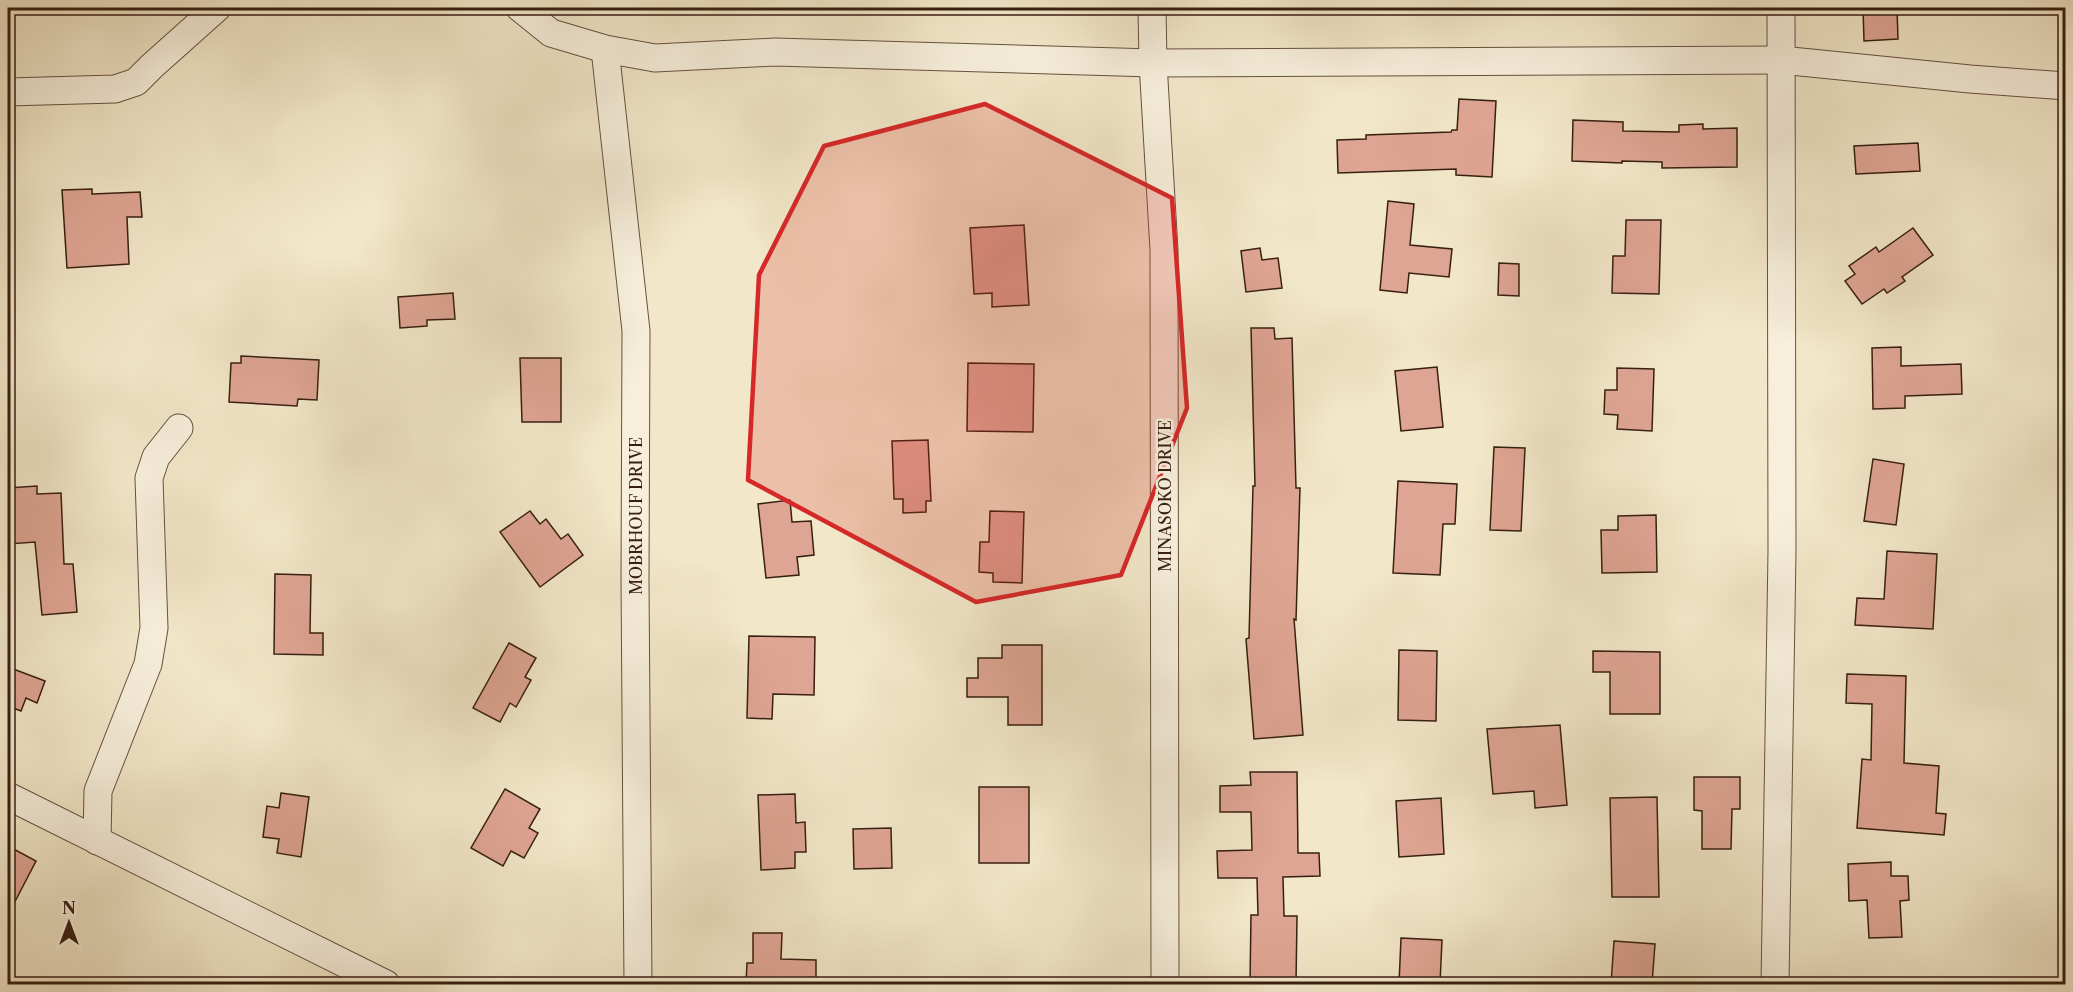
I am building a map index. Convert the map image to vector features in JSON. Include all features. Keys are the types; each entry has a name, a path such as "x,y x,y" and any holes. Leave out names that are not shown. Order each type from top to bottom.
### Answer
{"street":[{"path":"8,92 115,89 136,82 217,8"},
{"path":"519,8 551,33 605,48 655,58 775,52 1153,63 1781,60 2066,86"},
{"name":"MINASOKO DRIVE","path":"1152,8 1164,250 1165,984"},
{"path":"1775,984 1782,552 1781,8"},
{"name":"MOBRHOUF DRIVE","path":"605,48 636,331 638,984"},
{"path":"97,841 98,791 148,664 152,645 154,628 149,478 156,457 179,428"},
{"path":"8,796 386,984"}],"highlighted area":[{"path":"985,104 1172,198 1187,408 1121,575 976,602 748,480 759,275 824,146"}],"building":[{"path":"1863,8 1897,8 1898,39 1864,41"},
{"path":"1459,99 1496,101 1492,177 1456,175 1456,169 1338,173 1337,140 1366,139 1366,135 1457,130"},
{"path":"1573,120 1623,122 1623,131 1679,132 1679,125 1703,124 1703,129 1737,128 1737,167 1662,168 1662,162 1572,161"},
{"path":"1918,143 1920,171 1856,174 1854,146"},
{"path":"92,189 92,194 140,192 142,217 127,217 129,264 67,268 62,190"},
{"path":"1388,201 1414,204 1410,245 1452,249 1449,277 1409,273 1407,293 1380,290"},
{"path":"1626,220 1661,220 1659,294 1612,293 1613,256 1625,256"},
{"path":"1024,225 1029,305 992,307 992,293 974,294 970,228"},
{"path":"1913,228 1933,255 1902,277 1905,281 1887,293 1884,289 1862,304 1845,281 1855,274 1849,266 1876,247 1879,252"},
{"path":"1260,248 1262,260 1278,258 1282,288 1246,292 1241,251"},
{"path":"1499,263 1519,264 1519,296 1498,295"},
{"path":"453,293 455,319 427,320 427,326 400,328 398,297"},
{"path":"1251,328 1274,328 1275,339 1292,338 1296,488 1300,488 1296,620 1294,619 1303,735 1254,739 1246,639 1249,638 1253,486 1255,486"},
{"path":"1901,347 1901,366 1961,364 1962,394 1905,396 1905,408 1873,409 1872,348"},
{"path":"241,356 319,360 317,400 298,399 297,406 229,402 231,363 241,363"},
{"path":"520,358 561,358 561,422 522,422"},
{"path":"968,363 1034,364 1033,432 967,431"},
{"path":"1437,367 1443,427 1401,431 1395,371"},
{"path":"1617,368 1654,369 1652,431 1617,429 1618,415 1604,414 1605,390 1617,390"},
{"path":"928,440 931,501 926,501 926,512 903,513 903,499 894,499 892,441"},
{"path":"1494,447 1525,448 1521,531 1490,530"},
{"path":"1873,459 1904,464 1896,525 1864,521"},
{"path":"1398,481 1457,484 1455,524 1443,524 1440,575 1393,573"},
{"path":"37,486 37,494 61,493 64,564 73,564 77,612 42,615 35,542 8,544 8,488"},
{"path":"790,500 792,522 811,521 814,555 797,557 799,575 766,578 758,504"},
{"path":"530,511 540,524 546,519 561,539 568,534 583,555 540,587 500,532"},
{"path":"990,511 1024,512 1022,583 993,582 993,573 979,572 980,542 989,542"},
{"path":"1656,515 1657,572 1602,573 1601,530 1618,530 1618,516"},
{"path":"1887,551 1937,554 1933,629 1855,625 1857,598 1884,599"},
{"path":"275,574 311,575 310,633 323,633 323,655 274,654"},
{"path":"749,636 815,637 814,695 773,694 772,719 747,718"},
{"path":"509,643 536,658 525,677 531,680 516,707 510,703 500,722 473,708"},
{"path":"1002,645 1042,645 1042,725 1008,725 1008,697 967,697 967,678 978,678 978,658 1002,658"},
{"path":"1399,650 1437,651 1436,721 1398,720"},
{"path":"1593,651 1660,652 1660,714 1610,714 1610,672 1593,672"},
{"path":"8,667 45,681 37,703 26,698 21,711 8,706"},
{"path":"1847,674 1906,676 1904,763 1939,766 1936,813 1946,814 1944,835 1857,828 1862,759 1871,760 1872,704 1846,703"},
{"path":"1560,725 1567,805 1535,808 1534,791 1493,794 1487,729"},
{"path":"1250,772 1297,772 1298,853 1319,853 1320,876 1283,877 1284,916 1297,916 1296,984 1250,984 1251,915 1258,915 1257,878 1218,878 1217,851 1252,850 1251,812 1220,812 1220,786 1251,785"},
{"path":"1694,777 1740,777 1740,809 1732,809 1731,849 1702,849 1702,811 1694,810"},
{"path":"979,787 1029,787 1029,863 979,863"},
{"path":"505,789 540,809 529,828 538,833 524,858 511,851 503,866 471,848"},
{"path":"281,793 309,797 301,857 277,853 279,839 263,837 267,806 279,808"},
{"path":"795,794 796,823 805,822 806,852 795,852 795,868 761,870 758,795"},
{"path":"1657,797 1659,897 1612,897 1610,798"},
{"path":"1441,798 1444,854 1399,857 1396,801"},
{"path":"891,828 892,868 854,869 853,829"},
{"path":"8,846 36,861 8,915"},
{"path":"1891,862 1891,876 1908,876 1909,900 1900,901 1902,937 1869,938 1867,900 1849,901 1848,864"},
{"path":"753,933 782,933 781,959 816,960 816,984 746,984 747,963 753,963"},
{"path":"1401,938 1442,940 1440,984 1399,984"},
{"path":"1614,941 1655,944 1652,984 1611,984"}]}
